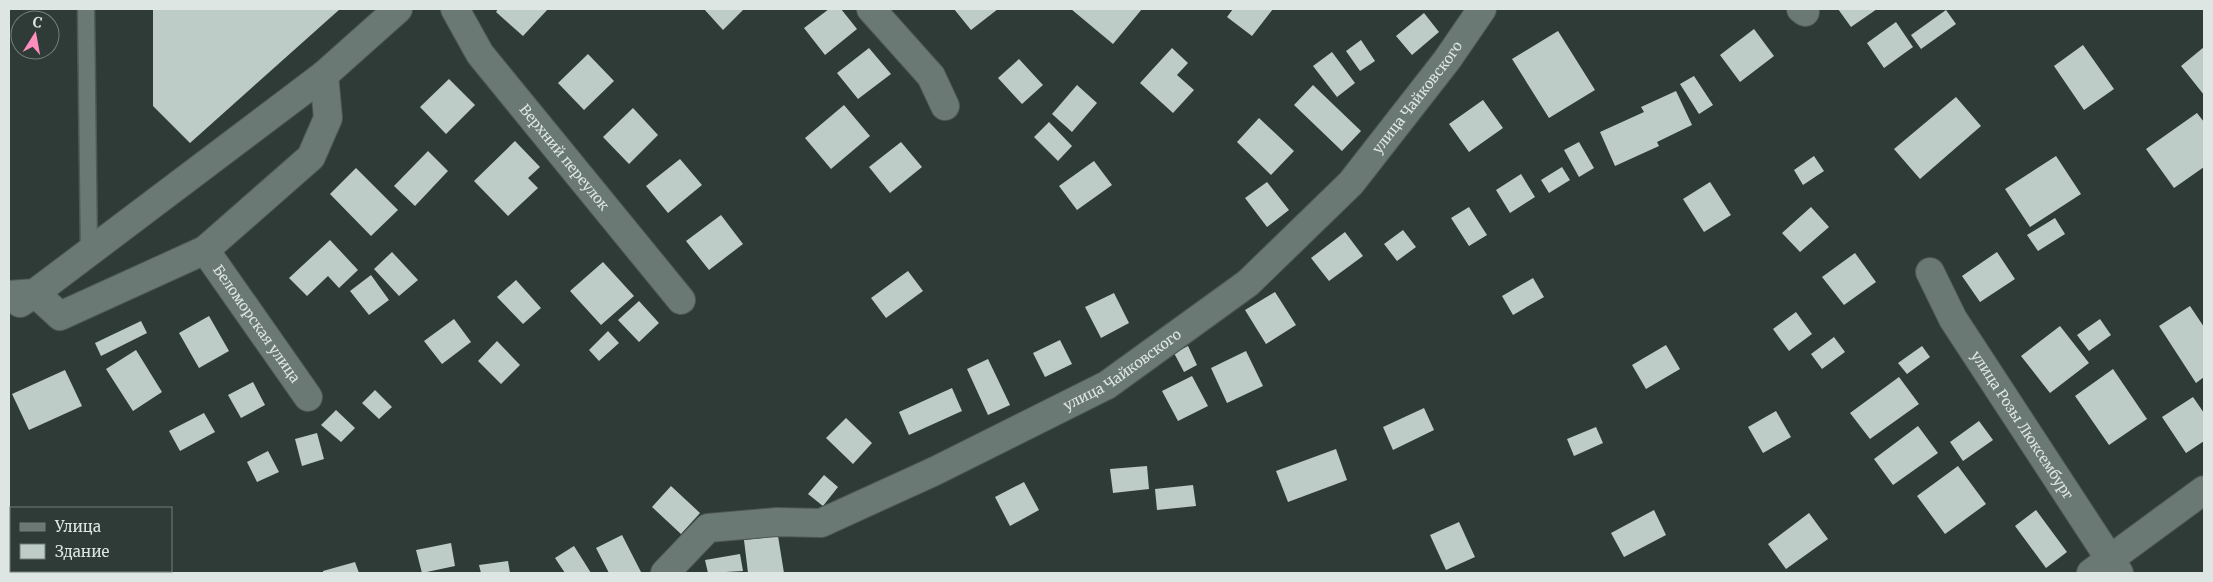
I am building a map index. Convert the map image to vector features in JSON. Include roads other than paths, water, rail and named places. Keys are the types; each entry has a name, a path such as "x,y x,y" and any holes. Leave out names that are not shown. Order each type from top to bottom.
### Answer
{"street":[{"path":"9,310 89,253 324,75 398,9"},
{"name":"Верхний переулок","path":"455,9 480,54 681,300"},
{"path":"871,9 931,76 945,106"},
{"name":"улица Чайковского","path":"665,573 708,528 777,522 821,523 935,471 1107,385 1248,283 1351,183 1447,60 1482,9"},
{"path":"9,295 35,293 60,316 205,250 311,157 328,118 324,75"},
{"name":"Беломорская улица","path":"205,250 308,396"},
{"name":"улица Розы Люксембург","path":"1930,272 1953,320 2107,568"},
{"path":"2107,568 2204,490"}],"lane":[{"path":"86,9 89,253"}]}
